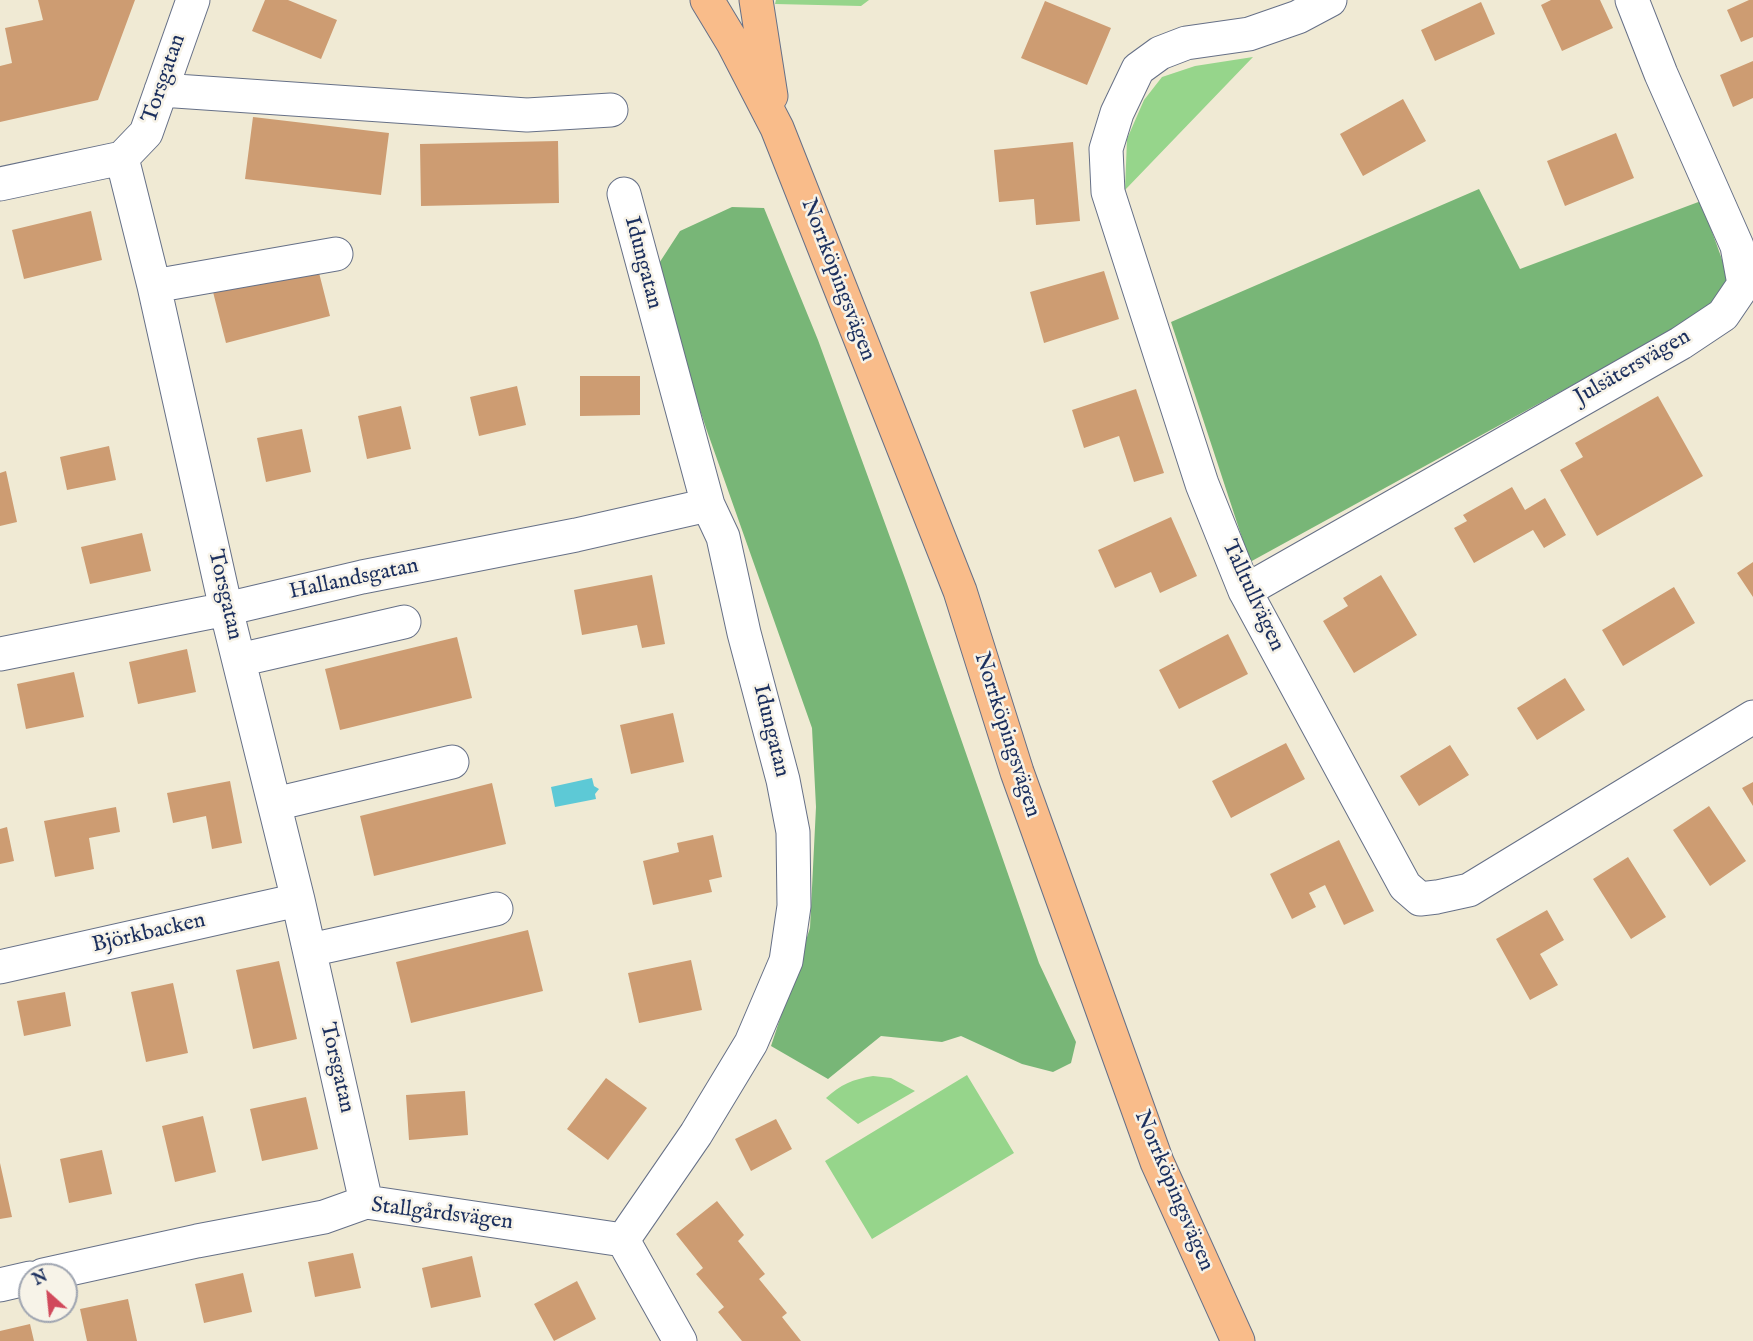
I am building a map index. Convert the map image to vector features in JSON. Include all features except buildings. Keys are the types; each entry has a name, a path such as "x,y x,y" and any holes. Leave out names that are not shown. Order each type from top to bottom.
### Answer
{"main road":[{"name":"Norrköpingsvägen","path":"706,0 733,44 777,128 960,591 1017,772 1150,1141 1238,1341"},
{"name":"Norrköpingsvägen","path":"756,0 760,37 777,128"}],"street":[{"name":"Torsgatan","path":"193,0 146,133 122,158 154,286 226,609 310,950 366,1202"},
{"name":"Talltullvägen","path":"1330,0 1293,9 1249,34 1186,43 1160,53 1138,69 1117,113 1106,149 1108,192 1202,484 1245,591 1405,886 1420,899 1469,890 1753,717"},
{"name":"Julsätersvägen","path":"1245,591 1681,343 1723,315 1744,284 1737,246 1661,74 1632,0"},
{"path":"161,90 527,115 611,110"},
{"path":"0,184 122,158"},
{"name":"Idungatan","path":"623,1240 696,1134 751,1043 786,961 794,906 793,832 783,780 744,633 723,537 708,506 624,194"},
{"path":"154,286 336,254"},
{"name":"Hallandsgatan","path":"0,654 226,609 362,577 576,535 708,506"},
{"path":"239,660 404,622"},
{"path":"274,804 452,762"},
{"name":"Björkbacken","path":"0,967 298,900"},
{"path":"310,950 496,909"},
{"name":"Stallgårdsvägen","path":"78,1267 197,1241 324,1217 366,1202 623,1240"},
{"path":"623,1240 680,1341"},
{"path":"0,1285 18,1281"}],"green space":[{"path":"776,0 869,0 861,6 775,4"},
{"path":"1253,57 1125,190 1127,139 1144,100 1162,77 1195,66"},
{"path":"1479,189 1520,269 1701,201 1729,279 1714,302 1673,330 1250,562 1171,322"},
{"path":"732,207 764,208 818,340 906,581 1039,963 1076,1042 1071,1063 1053,1072 1022,1064 961,1036 942,1042 881,1036 828,1079 771,1046 810,928 816,807 812,728 706,428 654,271 680,231"},
{"path":"967,1075 1014,1153 872,1239 825,1161"},
{"path":"873,1076 891,1078 915,1091 858,1124 826,1098 847,1083"}],"water":[{"path":"592,778 594,786 599,789 595,794 596,799 555,807 551,787"}]}
